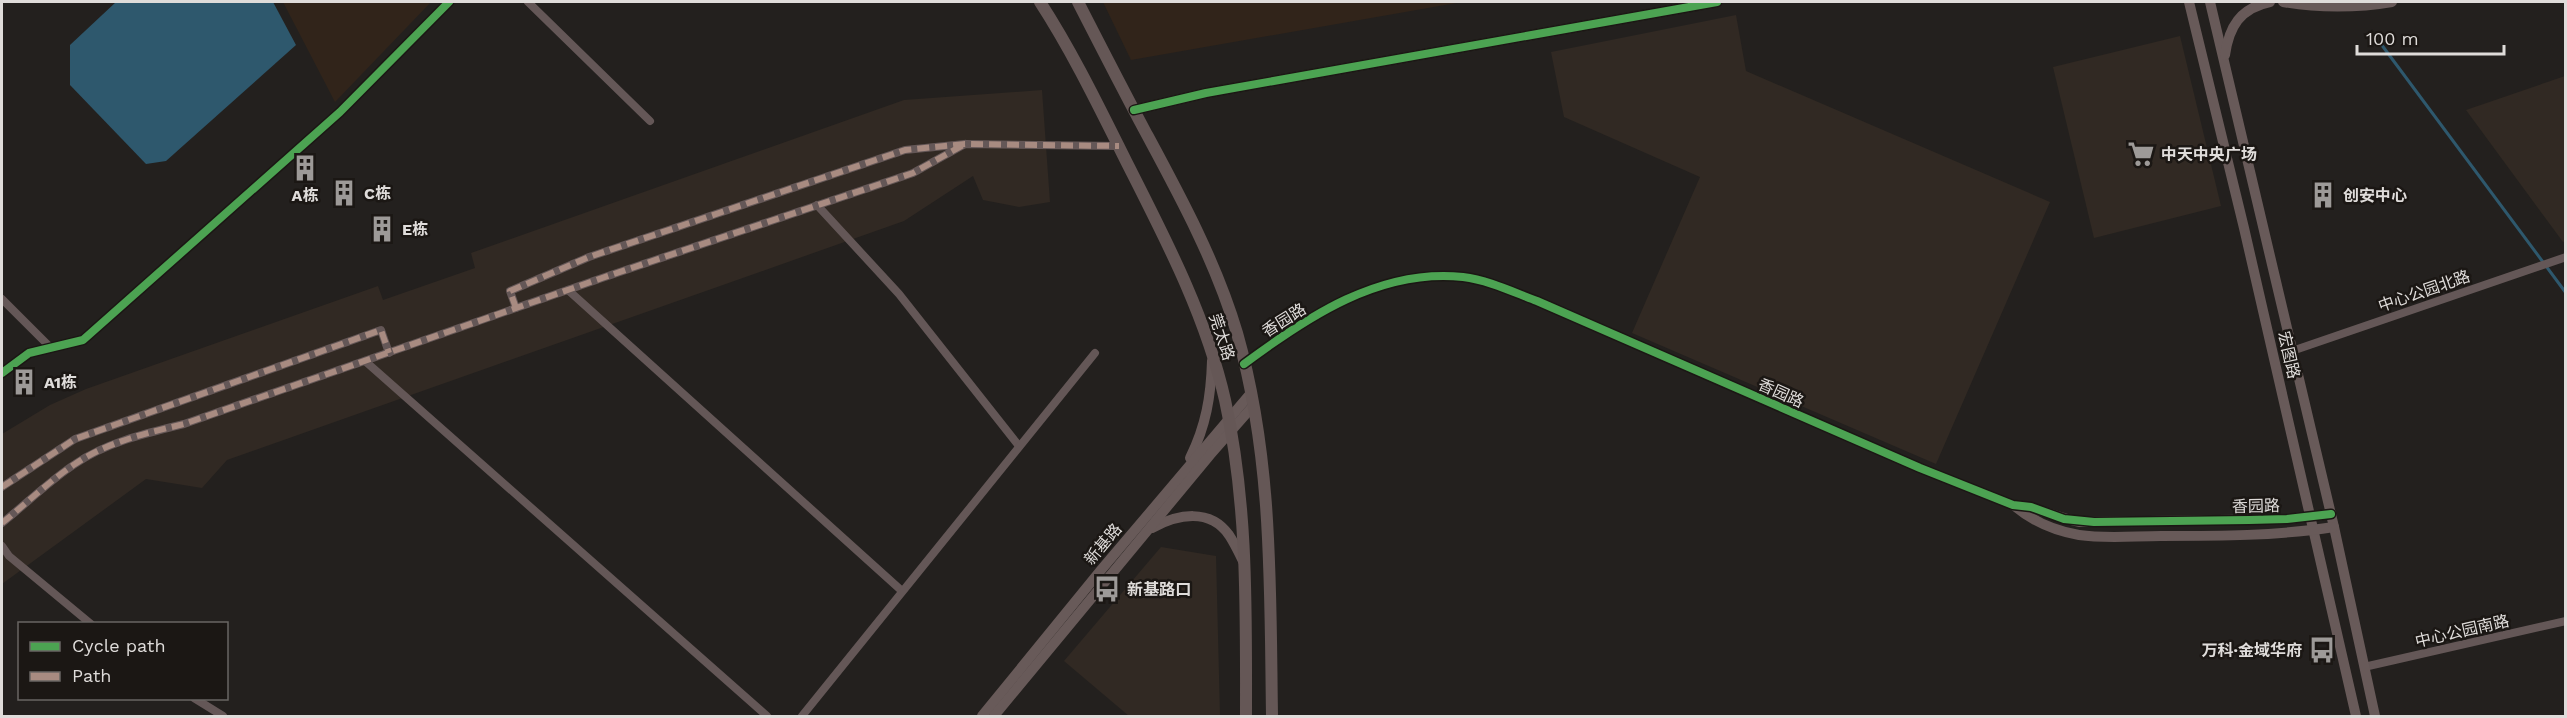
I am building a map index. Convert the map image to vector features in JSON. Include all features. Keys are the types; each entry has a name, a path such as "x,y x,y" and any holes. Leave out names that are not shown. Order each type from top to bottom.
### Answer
{"main road":[{"name":"莞太路","path":"1078,2 1180,196 1206,251 1236,332 1251,393 1263,465 1268,517 1272,717"},
{"name":"莞太路","path":"1043,4 1119,146 1175,259 1225,399 1242,516 1245,565 1246,717"}],"street":[{"path":"2,373 28,353 83,340 92,333 340,112 449,2"},
{"path":"528,2 650,122"},
{"path":"1134,110 1206,93 1717,2"},
{"name":"宏图路","path":"2189,2 2356,717"},
{"name":"宏图路","path":"2210,2 2331,514 2375,717"},
{"path":"2224,61 2228,35 2236,21 2250,9 2270,2"},
{"path":"2283,2 2302,5 2392,2"},
{"path":"2,523 75,464 115,444 145,433 184,424 913,173 965,144"},
{"path":"516,308 510,291 589,257 905,150 965,144 1119,146"},
{"path":"817,205 899,294 1019,446"},
{"name":"中心公园北路","path":"2292,351 2565,257"},
{"name":"香园路","path":"1244,364 1277,340 1333,306 1363,292 1396,281 1424,277 1463,277 1487,282 1537,301 1920,468 2013,505 2031,507 2064,519 2080,522 2268,520 2331,514"},
{"path":"568,290 902,591"},
{"path":"2,299 51,348"},
{"path":"2,487 75,439 381,330 389,353"},
{"path":"802,717 1095,353"},
{"path":"365,361 767,717"},
{"path":"1184,472 1203,432 1211,389 1212,361"},
{"name":"新基路","path":"994,717 1147,530 1229,426 1251,393"},
{"name":"新基路","path":"982,717 1184,472 1229,426 1253,406"},
{"name":"香园路","path":"2013,505 2025,515 2054,527 2093,537 2246,536 2334,527"},
{"path":"1147,530 1178,518 1204,516 1218,523 1229,535 1245,565"},
{"path":"2,546 9,556 90,622"},
{"name":"中心公园南路","path":"2364,667 2565,621"},
{"path":"196,700 223,717"}],"shaded area":[{"path":"283,2 431,2 335,102"},
{"path":"1103,2 1462,2 1131,60"},
{"path":"1736,15 1746,71 2050,202 1936,464 1632,333 1700,177 1564,117 1551,52"},
{"name":"中天中央广场","path":"2180,36 2221,206 2094,238 2053,67"},
{"path":"2565,76 2566,241 2563,242 2466,110"},
{"path":"1042,90 1050,202 1019,207 983,200 973,176 904,221 227,460 202,488 146,479 2,584 2,434 50,405 86,389 378,286 383,300 475,268 471,253 904,100"},
{"path":"1161,547 1216,556 1220,716 1129,716 1064,661"}],"water":[{"path":"116,2 273,2 296,45 166,161 146,164 70,85 70,45"}],"waterway":[{"path":"2381,44 2566,293"}],"marked path":[{"path":"516,308 510,291 589,257 905,150 965,144 1119,146"},
{"path":"2,523 65,471 87,456 114,444 184,424 602,278 913,173 965,144"},
{"path":"2,487 75,439 381,330 389,353"}],"cycle path":[{"path":"2,373 29,353 83,340 340,112 449,2"},
{"path":"1134,110 1206,93 1717,2"},
{"path":"1244,364 1319,313 1374,288 1403,280 1432,276 1463,277 1491,284 1537,301 1920,468 2013,505 2031,507 2064,519 2094,522 2249,520 2331,514"}],"place":[{"name":"中天中央广场","path":"2141,154"},
{"name":"A栋","path":"305,168"},
{"name":"C栋","path":"344,193"},
{"name":"创安中心","path":"2323,195"},
{"name":"E栋","path":"382,229"},
{"name":"A1栋","path":"24,382"},
{"name":"新基路口","path":"1107,589"},
{"name":"万科·金域华府","path":"2322,650"}]}
